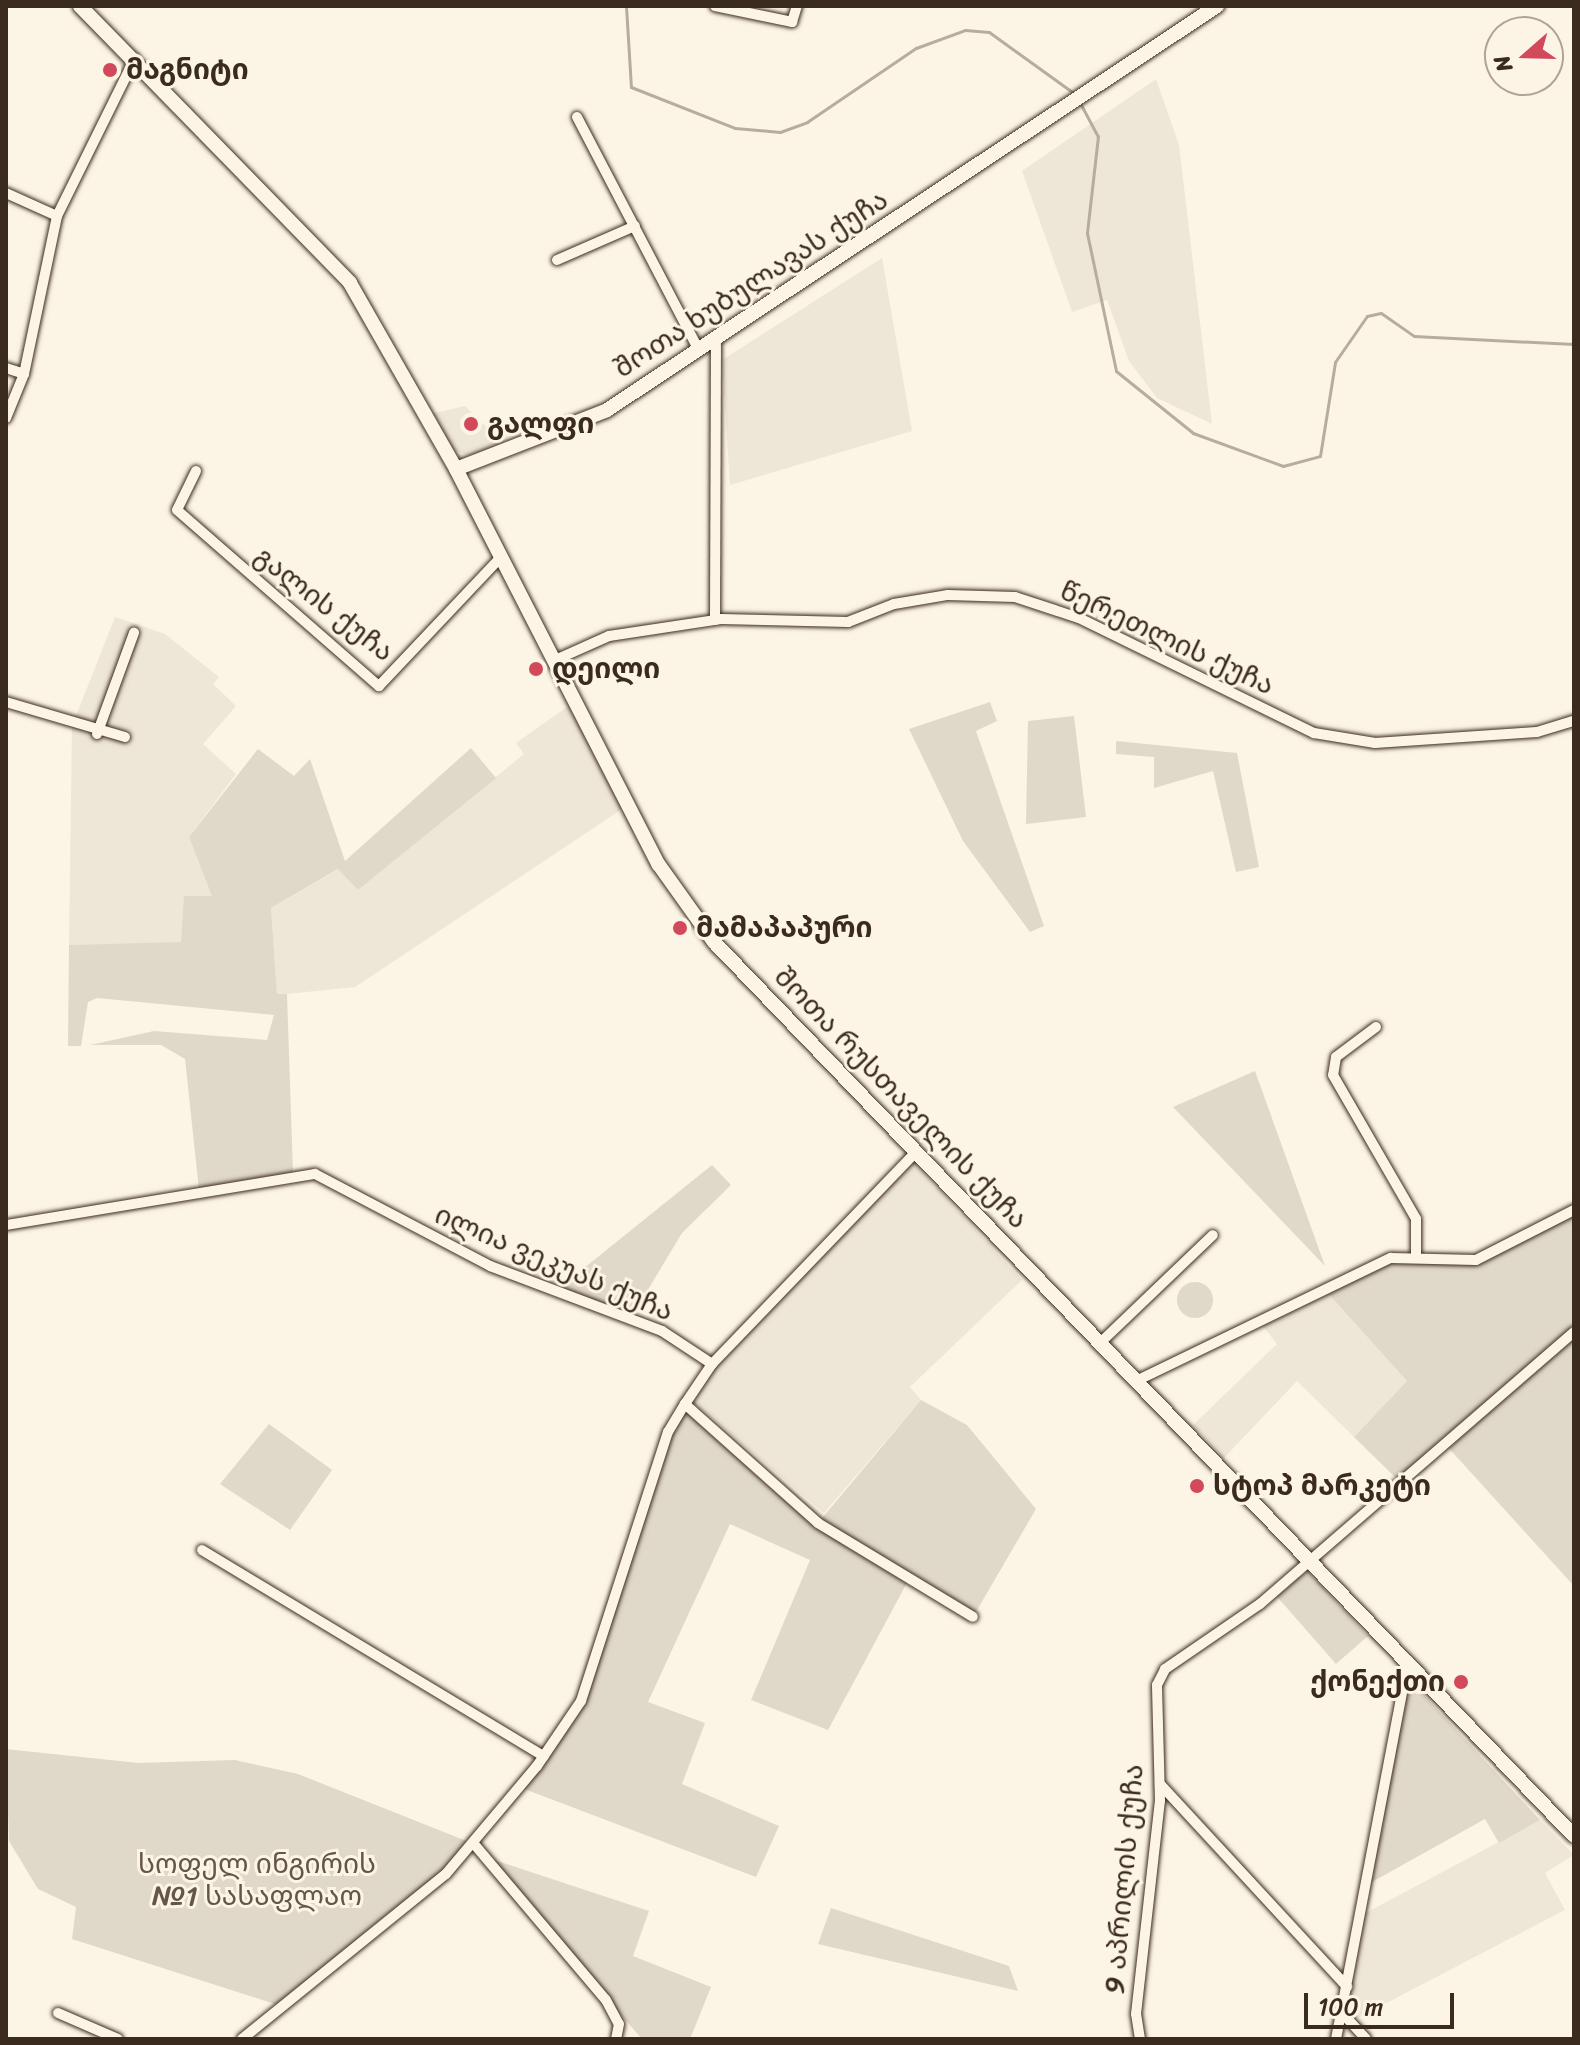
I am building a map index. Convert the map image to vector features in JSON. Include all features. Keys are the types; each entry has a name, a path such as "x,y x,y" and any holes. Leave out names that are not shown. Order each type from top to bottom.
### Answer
{"main road":[{"name":"შოთა რუსთაველის ქუჩა","path":"80,6 135,58 350,283 456,469 553,661 689,910 916,1152 1409,1659 1574,1836"},
{"name":"შოთა ხუბულავას ქუჩა","path":"456,469 607,410 1103,87 1217,6"}],"street":[{"path":"715,6 792,22 797,6"},
{"path":"6,418 24,374 57,216 135,58"},
{"path":"577,117 699,350"},
{"path":"6,193 57,216"},
{"path":"557,260 635,226"},
{"path":"715,620 716,339"},
{"path":"6,368 24,374"},
{"name":"გალის ქუჩა","path":"196,471 177,510 379,686 500,558"},
{"name":"წერეთლის ქუჩა","path":"553,661 609,636 715,620 848,622 894,604 948,595 1015,597 1079,618 1314,733 1375,743 1537,732 1574,721"},
{"path":"97,734 134,633"},
{"path":"6,702 97,734 125,737"},
{"path":"1376,1027 1336,1057 1333,1075 1416,1219 1416,1254"},
{"path":"242,2039 474,1844 544,1756 581,1701 668,1432 685,1404 712,1364 916,1152"},
{"name":"ილია ვეკუას ქუჩა","path":"6,1225 315,1174 490,1266 662,1331 712,1364"},
{"path":"1136,1381 1391,1258 1416,1254 1485,1257 1574,1210"},
{"path":"1100,1343 1213,1235"},
{"name":"9 აპრილის ქუჩა","path":"1140,2039 1136,2014 1160,1784 1157,1685 1165,1669 1260,1604 1574,1332"},
{"path":"685,1404 818,1523 973,1617"},
{"path":"202,1550 544,1756"},
{"path":"1336,2039 1409,1659"},
{"path":"1160,1784 1347,1987"},
{"path":"474,1844 606,2000 619,2024 616,2039"},
{"path":"58,2013 118,2039"},
{"path":"1342,2013 1366,2039"}],"shaded area":[{"path":"1156,79 1179,145 1212,424 1157,398 1129,361 1107,300 1072,312 1022,171"},
{"path":"882,258 912,431 730,485 722,360"},
{"path":"465,406 496,436 499,446 468,455 452,450 430,414"},
{"path":"115,617 165,634 219,677 213,684 236,706 203,744 236,774 189,837 213,897 181,943 69,945 72,726"},
{"path":"574,702 628,805 355,987 277,995 271,908 339,869 358,890 524,754 516,743"},
{"path":"913,1162 1022,1280 910,1387 921,1400 824,1513 693,1402 713,1367"},
{"path":"1324,1289 1407,1381 1354,1437 1297,1381 1224,1458 1193,1425 1277,1344 1258,1320"},
{"path":"1540,1820 1574,1855 1545,1873 1565,1910 1350,2022 1342,2013 1358,1917"}],"green space":[{"path":"990,702 997,721 976,731 1044,926 1030,932 963,841 909,729"},
{"path":"1074,716 1086,817 1026,824 1028,721"},
{"path":"1116,741 1237,753 1259,867 1236,872 1213,771 1154,788 1154,757 1116,754"},
{"path":"471,748 496,778 358,890 338,869 271,908 277,994 287,994 293,1173 199,1190 185,1059 161,1045 90,1045 154,1031 267,1040 274,1015 97,998 88,1002 81,1046 68,1046 69,945 181,942 184,896 212,896 189,837 258,749 294,776 310,759 345,861"},
{"path":"1255,1071 1325,1266 1173,1107"},
{"path":"712,1165 731,1185 682,1233 631,1318 558,1289"},
{"path":"1574,1210 1574,1586 1445,1444 1400,1482 1354,1437 1407,1381 1324,1289 1391,1258 1476,1260"},
{"path":"1195,1282 1208,1287 1213,1300 1208,1313 1195,1318 1182,1313 1177,1300 1182,1287"},
{"path":"921,1400 967,1425 1036,1509 973,1617 909,1579 828,1730 751,1700 810,1560 730,1524 648,1702 705,1723 682,1784 779,1826 756,1877 519,1787 581,1701 668,1432 685,1404 818,1523"},
{"path":"269,1424 332,1470 290,1530 220,1484"},
{"path":"1308,1572 1368,1636 1336,1664 1273,1592"},
{"path":"1410,1680 1540,1820 1499,1843 1485,1819 1363,1887"},
{"name":"სოფელ ინგირის №1 სასაფლაო","path":"6,1749 138,1763 235,1760 298,1774 474,1844 281,2006 72,1939 76,1907 38,1889 9,1841"},
{"path":"482,1856 649,1911 633,1956 711,1987 690,2039 642,2039"},
{"path":"831,1908 1009,1966 1018,1991 818,1944"}],"waterway":[{"path":"626,6 631,87 735,128 780,132 807,122 916,48 965,30 989,32 1075,94"},
{"path":"1079,101 1098,136 1087,233 1116,371 1193,433 1283,466 1320,456 1335,362 1367,316 1381,313 1414,336 1574,344"}],"place":[{"name":"მაგნიტი","path":"110,70"},
{"name":"გალფი","path":"471,424"},
{"name":"დეილი","path":"536,669"},
{"name":"მამაპაპური","path":"680,928"},
{"name":"სტოპ მარკეტი","path":"1197,1486"},
{"name":"ქონექთი","path":"1461,1682"}]}
